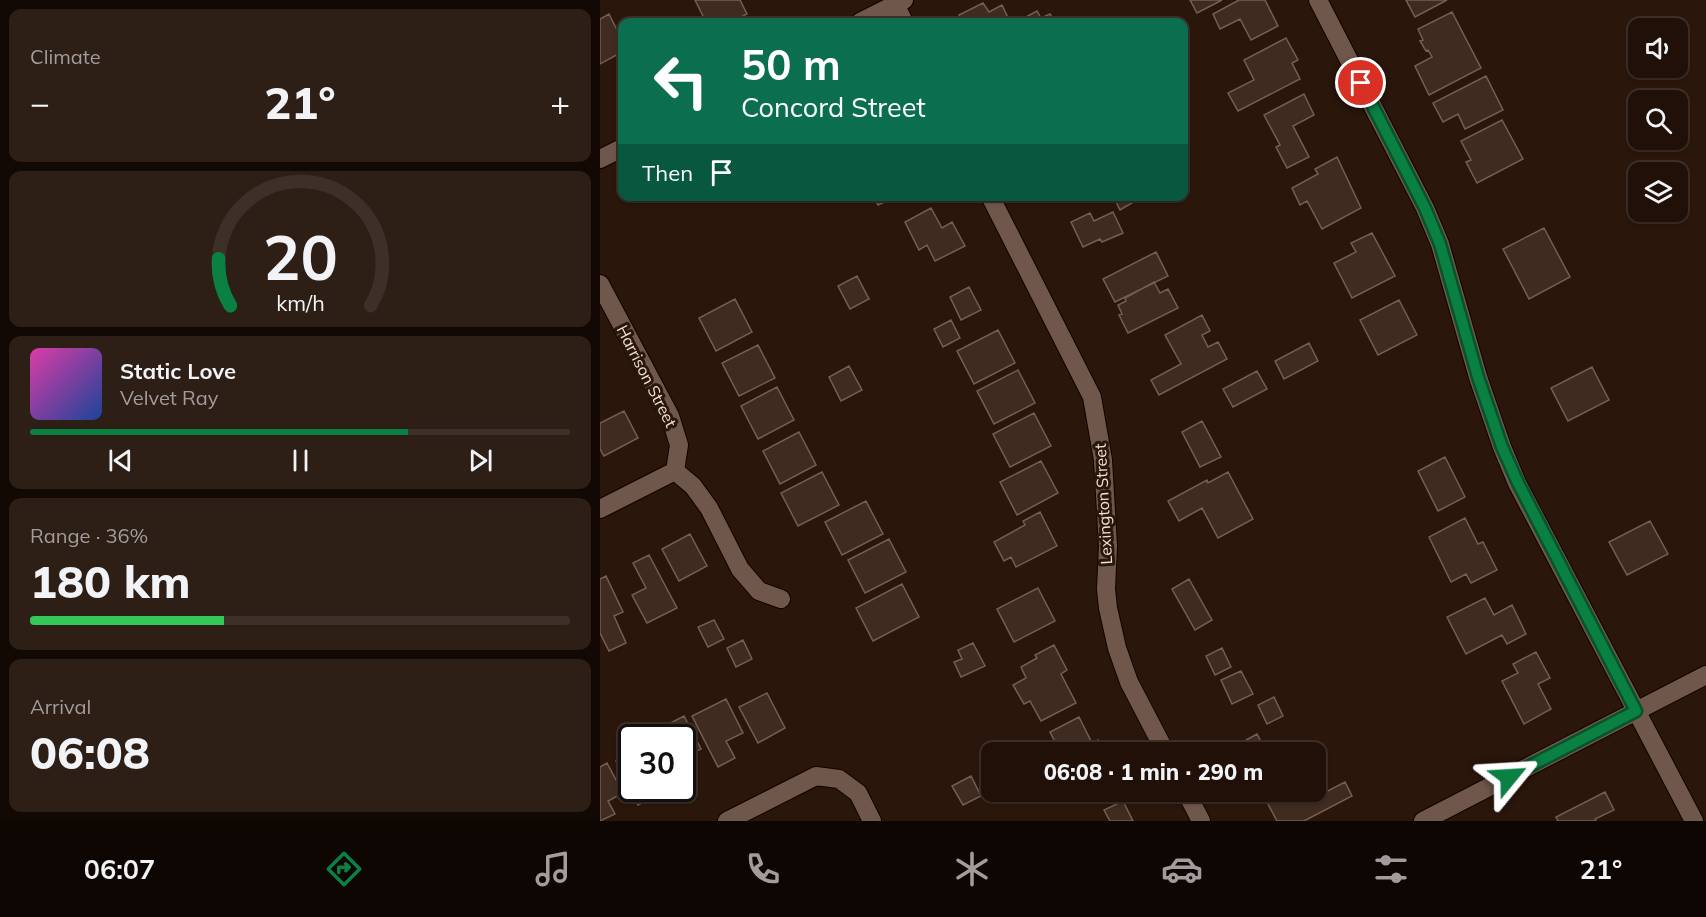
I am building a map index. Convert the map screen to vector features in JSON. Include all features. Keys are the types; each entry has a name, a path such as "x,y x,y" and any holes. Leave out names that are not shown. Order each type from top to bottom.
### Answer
{"street":[{"path":"1318,0 1425,208 1440,244 1481,388 1502,447 1518,483 1694,821"},
{"path":"867,18 897,1 903,18"},
{"path":"600,159 618,149"},
{"name":"Lexington Street","path":"993,201 1092,397 1103,460 1108,546 1106,589 1108,608 1117,648 1129,682 1160,742"},
{"name":"Harrison Street","path":"600,284 670,416 679,445 675,471"},
{"path":"600,509 675,471 693,486 709,508 740,569 759,591 781,599"},
{"path":"1423,821 1706,675"},
{"path":"727,821 816,776 839,779 858,794 872,821"},
{"path":"1191,802 1201,821"}],"building":[{"path":"695,0 740,0 747,14 739,18 704,18"},
{"path":"1190,0 1222,0 1197,13"},
{"path":"1239,0 1265,0 1278,26 1251,40 1240,19 1220,29 1213,14"},
{"path":"1406,0 1447,0 1415,17"},
{"path":"983,3 989,12 1002,5 1008,18 961,18 959,15"},
{"path":"1037,11 1041,18 1024,18"},
{"path":"1452,12 1481,68 1429,95 1415,66 1432,57 1420,41 1423,40 1418,29"},
{"path":"609,14 618,32 618,54 600,64 600,19"},
{"path":"1050,14 1052,18 1041,18"},
{"path":"1286,38 1298,60 1292,63 1300,79 1238,111 1228,93 1254,80 1244,60"},
{"path":"1486,76 1503,110 1465,129 1458,114 1443,122 1433,103"},
{"path":"1304,94 1314,115 1293,126 1309,157 1287,168 1276,147 1280,145 1264,115"},
{"path":"1502,120 1523,159 1477,183 1466,162 1471,160 1461,141"},
{"path":"1337,157 1361,208 1322,229 1307,201 1300,205 1292,188 1318,174 1315,169"},
{"path":"1116,201 1135,201 1120,210"},
{"path":"931,208 942,228 952,222 965,246 935,261 927,245 919,250 905,222"},
{"path":"1113,212 1123,233 1102,242 1100,239 1083,247 1071,222 1090,213 1094,221"},
{"path":"1544,228 1570,277 1529,299 1503,249"},
{"path":"1372,233 1395,276 1352,298 1334,263 1356,252 1351,243"},
{"path":"1156,252 1168,276 1115,302 1103,279"},
{"path":"857,276 869,299 850,309 838,286"},
{"path":"1154,282 1160,293 1168,289 1178,308 1128,333 1119,315 1122,314 1118,305 1126,301 1125,298"},
{"path":"969,287 981,310 961,320 950,297"},
{"path":"735,299 752,332 716,351 699,318"},
{"path":"1399,300 1417,335 1378,355 1360,320"},
{"path":"1202,315 1210,331 1202,335 1208,347 1218,342 1227,359 1159,395 1151,380 1181,364 1165,335"},
{"path":"951,320 960,338 943,347 934,329"},
{"path":"998,330 1015,363 974,384 957,351"},
{"path":"1309,343 1318,361 1284,379 1275,361"},
{"path":"758,345 775,378 739,396 722,363"},
{"path":"849,366 862,390 841,401 829,377"},
{"path":"1592,367 1609,400 1568,421 1551,388"},
{"path":"1018,370 1035,403 994,424 977,391"},
{"path":"1257,371 1267,389 1233,407 1223,389"},
{"path":"777,387 794,420 758,439 741,406"},
{"path":"624,411 638,438 604,456 600,449 600,423"},
{"path":"1034,413 1051,446 1010,467 993,434"},
{"path":"1202,421 1221,457 1200,467 1182,432"},
{"path":"799,432 816,465 780,484 763,451"},
{"path":"1445,457 1465,497 1438,511 1418,471"},
{"path":"1041,461 1058,493 1017,515 1000,482"},
{"path":"822,472 839,505 798,526 781,493"},
{"path":"1228,472 1253,519 1218,538 1202,508 1179,521 1168,501 1207,480 1208,483"},
{"path":"866,501 883,534 842,555 825,522"},
{"path":"1040,512 1057,546 1016,567 1011,557 1004,561 994,542 1025,525 1023,521"},
{"path":"1465,518 1478,544 1483,542 1497,570 1471,583 1466,574 1451,582 1429,537"},
{"path":"1650,521 1668,554 1627,575 1609,542"},
{"path":"690,534 707,566 679,581 662,549"},
{"path":"889,539 906,572 865,593 848,560"},
{"path":"649,555 677,608 647,623 632,595 646,588 633,563"},
{"path":"606,576 623,612 614,616 626,643 609,651 600,633 600,579"},
{"path":"1189,579 1212,620 1195,630 1172,589"},
{"path":"902,584 919,617 873,641 856,608"},
{"path":"1038,588 1055,621 1014,642 997,609"},
{"path":"1485,598 1494,615 1512,605 1526,634 1507,644 1502,635 1466,654 1447,617"},
{"path":"714,620 724,639 708,647 698,627"},
{"path":"743,640 752,659 736,667 727,648"},
{"path":"973,643 985,666 961,677 954,662 962,659 958,650"},
{"path":"1054,645 1067,670 1061,674 1076,703 1041,721 1030,701 1024,704 1013,685 1026,678 1021,667 1037,658 1035,655"},
{"path":"1222,648 1231,667 1215,675 1206,656"},
{"path":"1536,652 1550,678 1538,684 1551,709 1524,724 1502,681 1518,673 1513,664"},
{"path":"1241,671 1253,694 1232,704 1221,680"},
{"path":"767,693 785,728 758,743 739,707"},
{"path":"1274,697 1283,716 1267,724 1258,705"},
{"path":"726,699 743,733 726,741 735,758 718,767 692,716"},
{"path":"684,716 688,724 668,724"},
{"path":"1079,717 1092,742 1055,742 1050,732"},
{"path":"1257,734 1261,742 1243,742"},
{"path":"696,739 701,749 696,752"},
{"path":"607,763 618,784 618,796 608,801 615,814 600,821 600,767"},
{"path":"971,776 981,796 963,805 952,786"},
{"path":"1345,782 1352,796 1304,821 1277,821 1267,802 1326,802 1326,792"},
{"path":"1605,792 1614,810 1595,819 1596,821 1558,821 1556,817"},
{"path":"1124,802 1133,821 1110,821 1104,810"}],"route":[{"path":"1361,83 1425,208 1440,244 1478,377 1502,447 1544,535 1636,711 1509,777"}]}
